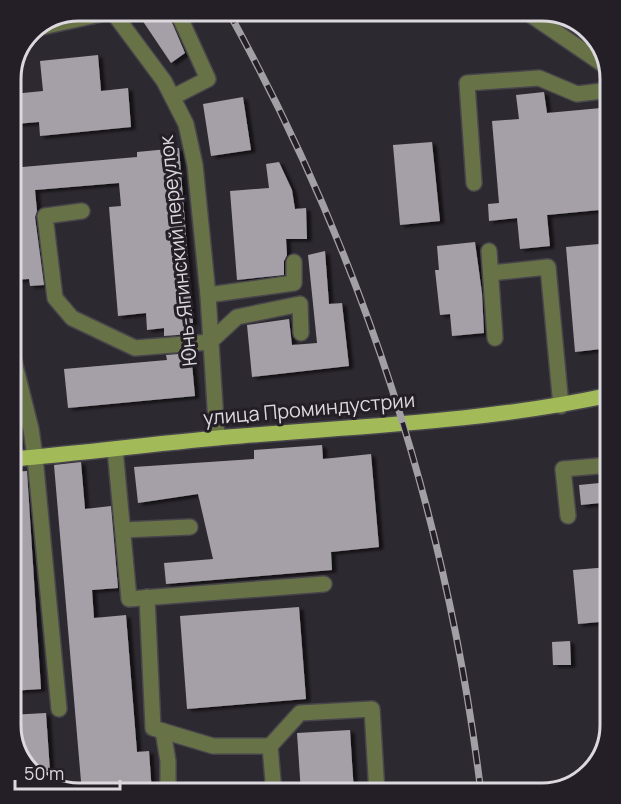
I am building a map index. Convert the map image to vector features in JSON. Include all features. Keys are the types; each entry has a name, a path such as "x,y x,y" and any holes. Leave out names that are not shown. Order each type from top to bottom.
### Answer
{"main road":[{"name":"улица Проминдустрии","path":"21,458 217,438 403,423 561,406 600,397"}],"street":[{"name":"Юнь-Ягинский переулок","path":"120,21 152,63 186,124 195,165 208,295 217,438"},
{"path":"173,97 208,79 182,21"},
{"path":"540,21 596,60"},
{"path":"474,183 467,83 539,78 577,94 600,91"},
{"path":"82,211 45,216 55,298 72,318 135,348 210,342 237,317 300,304 301,333"},
{"path":"489,251 495,338"},
{"path":"208,295 294,283 294,262"},
{"path":"491,273 548,267 561,406"},
{"path":"21,389 35,457 59,709"},
{"path":"115,449 129,598 324,584"},
{"path":"568,516 563,469 600,466"},
{"path":"123,530 190,527"},
{"path":"147,597 153,728 213,746 270,746"},
{"path":"273,783 270,746 300,713 372,710 376,783"},
{"path":"163,731 168,762 168,783"}],"building":[{"path":"143,21 171,21 185,53 171,63"},
{"path":"98,55 101,91 128,88 131,127 40,136 39,122 21,124 21,93 43,91 40,61"},
{"path":"544,92 547,113 600,108 600,210 547,215 550,246 520,249 517,218 489,221 488,204 499,203 492,121 519,119 516,95"},
{"path":"243,97 251,150 211,156 203,104"},
{"path":"432,142 440,221 400,225 393,145"},
{"path":"179,148 193,323 189,323 190,334 164,336 164,328 147,330 146,313 118,316 109,207 121,206 119,183 35,190 37,211 35,217 44,285 30,286 29,279 21,279 21,167 137,157 137,152"},
{"path":"279,162 292,190 295,209 306,208 307,239 286,239 287,255 284,261 284,275 237,280 230,191 269,188 266,164"},
{"path":"475,242 482,293 484,333 452,336 450,314 440,315 435,270 439,270 437,246"},
{"path":"600,244 600,349 575,352 566,247"},
{"path":"325,251 329,304 342,303 349,366 252,377 247,325 289,319 292,345 317,343 308,255"},
{"path":"191,353 195,396 68,408 64,369 167,360 166,355"},
{"path":"322,445 323,459 371,454 379,547 331,552 332,570 166,584 164,563 213,559 198,494 138,503 134,467 254,459 254,450"},
{"path":"81,462 85,509 111,506 118,588 92,590 94,618 126,615 137,752 149,751 151,783 81,783 54,465"},
{"path":"21,471 27,471 41,689 21,690"},
{"path":"600,483 600,503 581,505 579,485"},
{"path":"600,568 600,622 578,624 573,570"},
{"path":"299,607 306,699 187,709 180,616"},
{"path":"570,641 571,665 553,665 552,642"},
{"path":"46,713 50,771 41,769 25,747 21,733 21,714"},
{"path":"350,730 353,783 300,783 297,733"}],"railway":[{"path":"233,21 276,103 319,197 358,293 392,390 422,489 446,589 466,691 480,783"}]}
